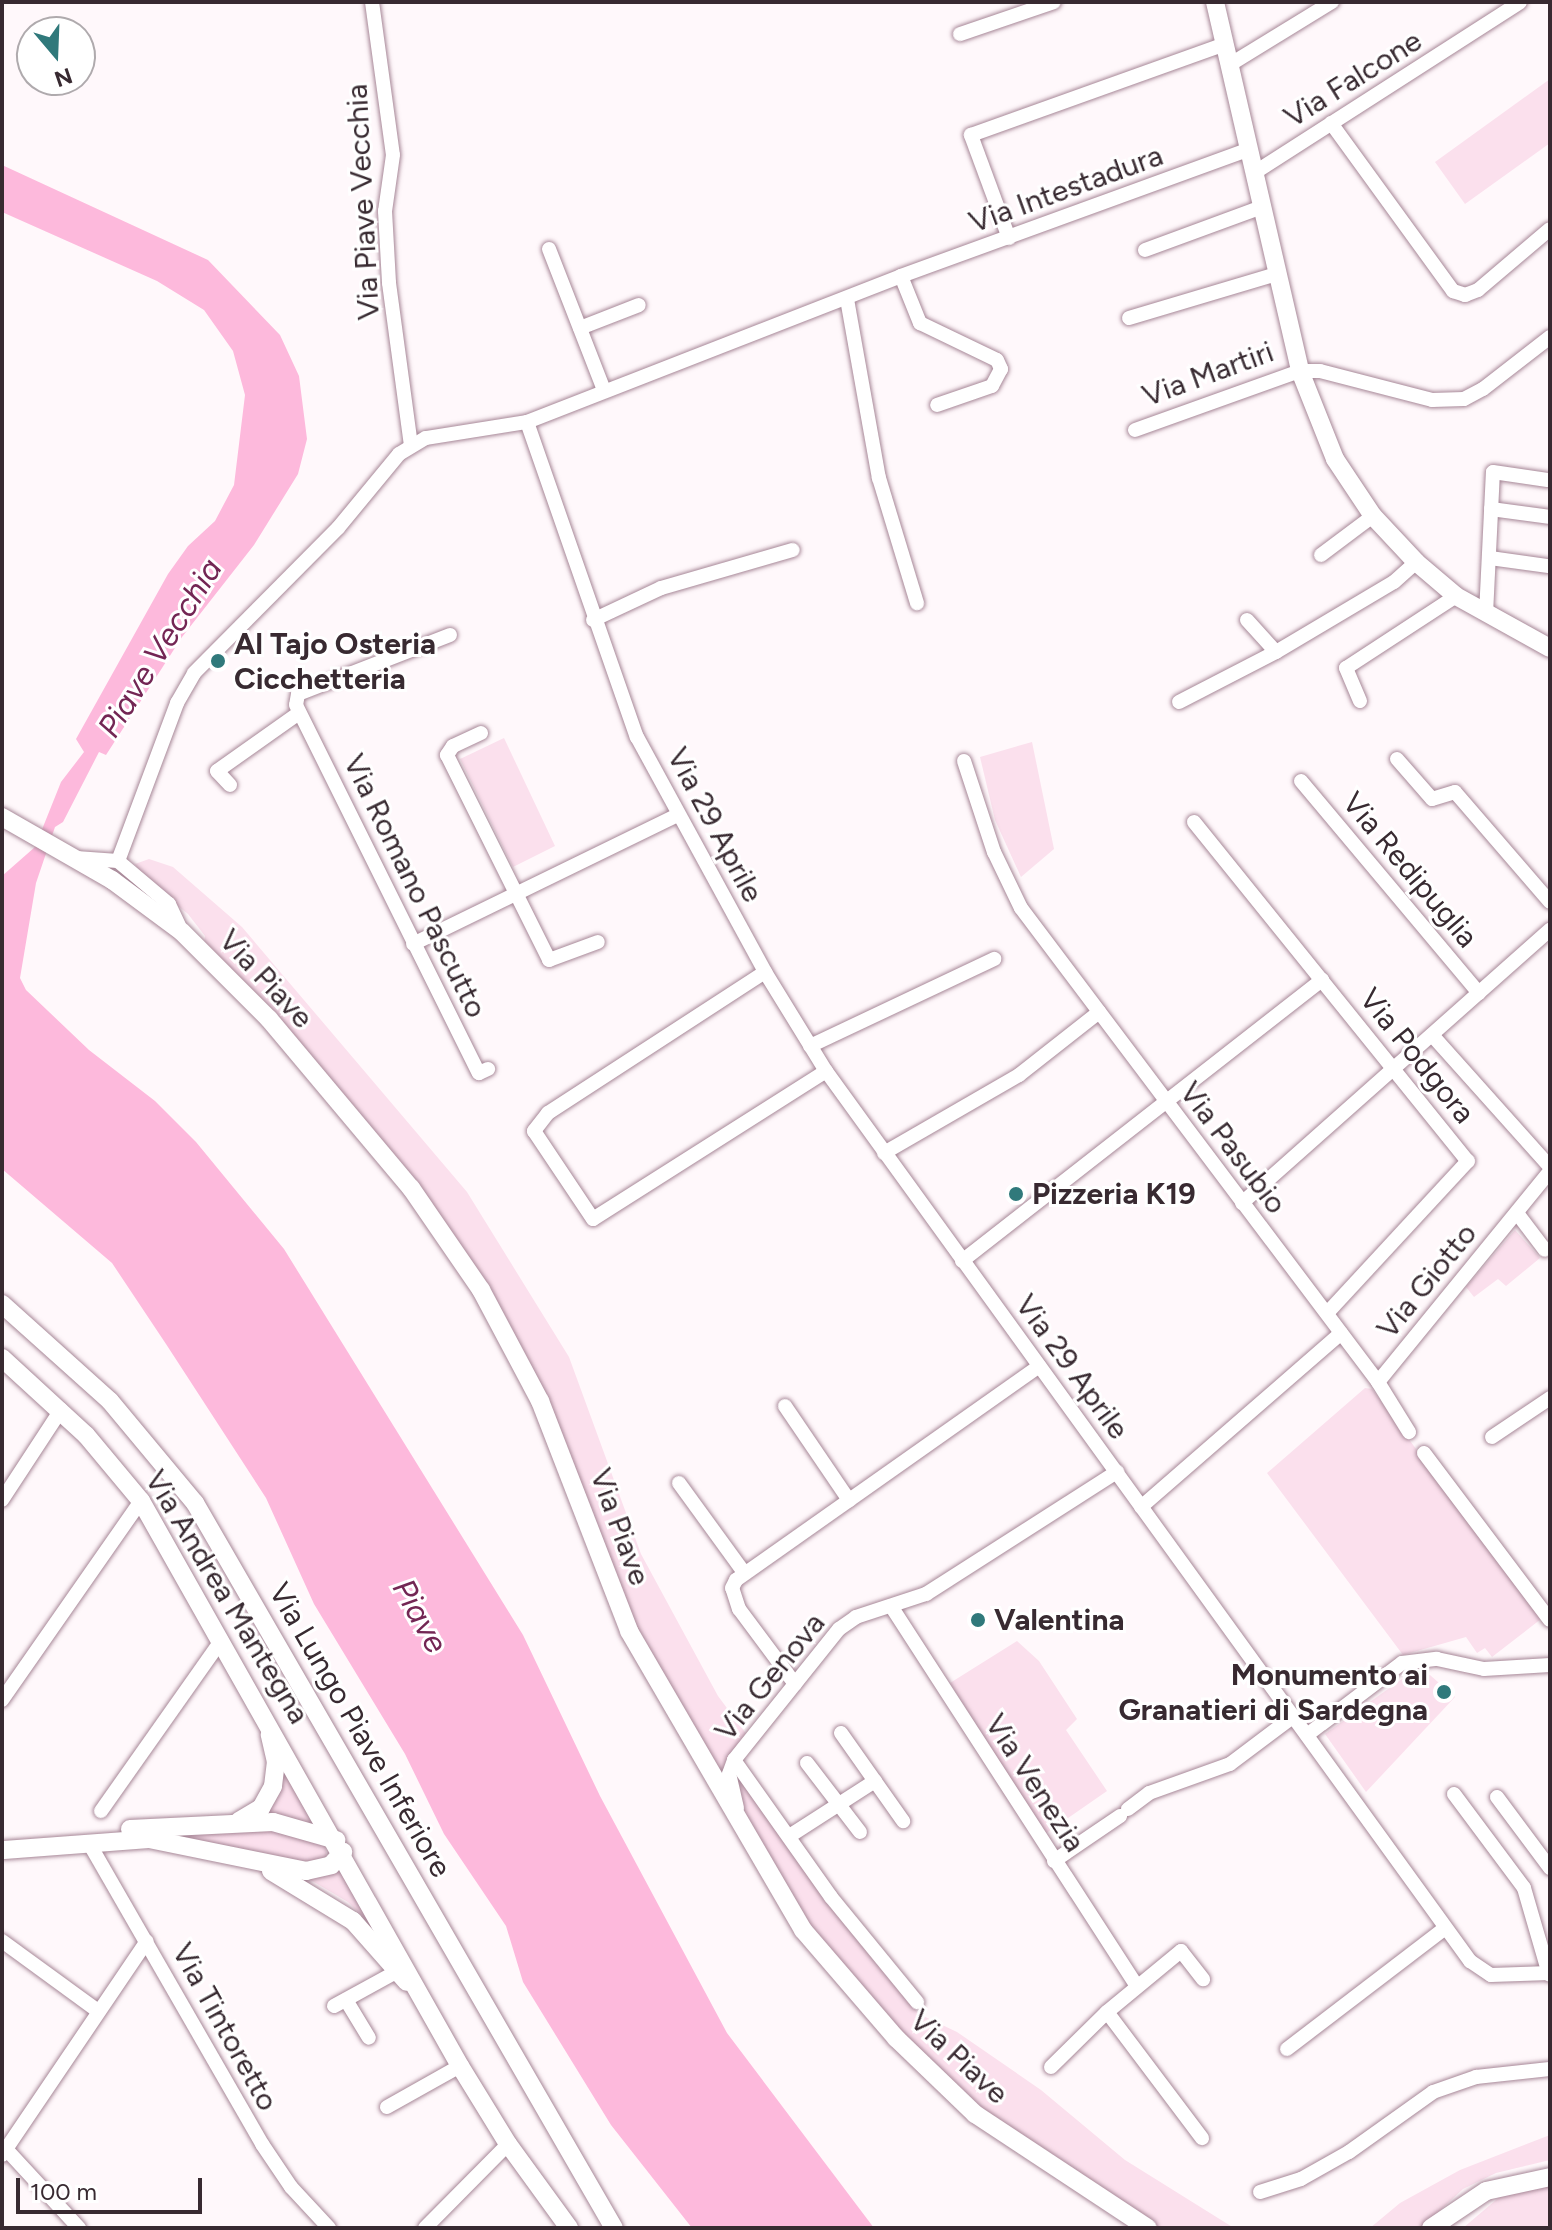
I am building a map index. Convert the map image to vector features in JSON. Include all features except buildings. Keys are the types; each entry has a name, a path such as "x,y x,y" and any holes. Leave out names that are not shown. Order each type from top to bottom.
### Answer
{"main road":[{"name":"Via Martiri","path":"1215,2 1300,371 1327,443 1373,516 1416,562 1456,596 1550,648"},
{"name":"Via Piave","path":"2,817 76,858 182,932 269,1019 374,1142 429,1212 481,1290 540,1401 629,1631 742,1834 803,1930 932,2077 1030,2154 1148,2228"},
{"name":"Via Lungo Piave Inferiore","path":"2,1304 110,1401 195,1503 614,2228"},
{"name":"Via Andrea Mantegna","path":"2,1358 61,1410 141,1501 340,1846 428,2008"},
{"path":"234,1823 261,1808 276,1777 262,1714"},
{"path":"234,1823 300,1825 340,1846 331,1865 306,1871 149,1839 3,1850 86,1832 234,1823"},
{"path":"227,1854 325,1900 398,1971 428,2008 508,2144 569,2228"},
{"path":"1431,2228 1486,2191 1550,2177"},
{"path":"1449,2228 1469,2201"}],"street":[{"name":"Via Piave Vecchia","path":"372,2 393,155 385,211 388,269 411,446"},
{"path":"960,34 1054,2"},
{"path":"1229,65 1332,2"},
{"name":"Via Falcone","path":"1254,173 1520,2"},
{"path":"1009,238 971,135 1225,44"},
{"path":"1331,123 1459,294 1478,290 1550,229"},
{"name":"Via Intestadura","path":"118,861 160,746 194,673 411,446 447,433 527,422 901,276 1248,150"},
{"path":"1145,250 1262,207"},
{"path":"549,249 604,390"},
{"path":"1129,318 1277,274"},
{"path":"901,276 920,323 997,360 1001,369 992,386 937,405"},
{"path":"847,299 879,478 917,603"},
{"path":"580,328 639,305"},
{"path":"1300,371 1320,371 1451,401 1483,389 1548,343"},
{"name":"Via Martiri","path":"1135,430 1300,371"},
{"name":"Via 29 Aprile","path":"527,422 593,620 637,737 765,972 826,1071 1470,1961 1491,1975 1549,1974"},
{"path":"1486,614 1493,472 1547,480"},
{"path":"1491,509 1550,517"},
{"path":"1321,555 1373,516"},
{"path":"593,620 661,588 793,550"},
{"path":"1490,558 1548,566"},
{"path":"1179,702 1276,652 1394,582 1416,562"},
{"path":"1360,701 1346,668 1449,606 1456,596"},
{"path":"1247,620 1276,652"},
{"path":"230,785 217,771 299,713 298,694 450,635"},
{"name":"Via Romano Pascutto","path":"299,713 479,1073 488,1069"},
{"path":"481,733 453,746 447,755 549,960 598,942"},
{"path":"1397,759 1432,799 1455,792 1550,902"},
{"name":"Via Pasubio","path":"964,761 994,852 1021,908 1341,1333"},
{"name":"Via Redipuglia","path":"1301,781 1479,993"},
{"path":"413,944 678,815"},
{"name":"Via Podgora","path":"1194,822 1468,1161 1327,1313"},
{"path":"76,858 118,861 169,904 182,932"},
{"path":"1242,1203 1550,930"},
{"path":"810,1046 994,959"},
{"path":"765,972 548,1113 534,1131 593,1219 826,1071"},
{"path":"962,1261 1168,1105 1322,980"},
{"path":"884,1153 1019,1075 1099,1012"},
{"path":"1432,1035 1550,1169"},
{"name":"Via Giotto","path":"1378,1382 1550,1169"},
{"name":"Via Giotto","path":"1517,1213 1545,1250"},
{"path":"1141,1507 1341,1333"},
{"name":"Via Giotto","path":"1341,1333 1378,1382 1409,1432"},
{"path":"795,1684 735,1599 732,1588 743,1571 1039,1366"},
{"path":"1492,1437 1550,1398"},
{"path":"785,1406 849,1500"},
{"path":"2,1500 61,1410"},
{"path":"1424,1453 1550,1620"},
{"name":"Via Genova","path":"742,1834 729,1774 734,1760 839,1629 856,1617 926,1594 1117,1472"},
{"path":"679,1483 743,1571"},
{"path":"2,1700 141,1501"},
{"name":"Via Venezia","path":"891,1606 1137,1986"},
{"path":"101,1811 221,1641"},
{"path":"1307,1735 1402,1663 1437,1659 1484,1669 1550,1665"},
{"path":"1054,1861 1149,1793 1230,1764 1294,1716"},
{"path":"841,1733 903,1821"},
{"path":"734,1760 791,1835 831,1897 917,2002"},
{"path":"807,1763 860,1832"},
{"path":"791,1835 836,1802 875,1781"},
{"path":"1454,1794 1524,1888 1549,1974"},
{"path":"1497,1797 1550,1868"},
{"name":"Via Tintoretto","path":"89,1843 262,2144 291,2187 329,2228"},
{"path":"1287,2049 1445,1928"},
{"path":"2,1941 98,2011"},
{"path":"79,2228 4,2152 147,1941"},
{"path":"1051,2067 1107,2012 1181,1951 1203,1979"},
{"path":"369,2038 340,2003 398,1971"},
{"path":"1107,2012 1202,2138"},
{"path":"387,2107 460,2066"},
{"path":"1260,2192 1301,2179 1349,2152 1433,2092 1476,2077 1550,2069"},
{"path":"427,2227 508,2144"}],"shaded area":[{"path":"1550,79 1550,143 1465,204 1435,162"},
{"path":"504,738 555,846 513,867 460,759"},
{"path":"1032,742 1054,849 1021,877 995,820 980,757"},
{"path":"149,859 173,867 242,927 467,1192 569,1357 641,1554 718,1696 747,1735 728,1784 647,1650 473,1263 204,945 205,936 188,914 143,878 135,864"},
{"path":"1515,1230 1540,1258 1506,1286 1498,1279 1474,1297 1466,1287"},
{"path":"1365,1388 1372,1389 1541,1619 1492,1657 1485,1648 1477,1653 1466,1637 1403,1655 1267,1473"},
{"path":"1017,1641 1039,1661 1077,1719 1066,1730 1107,1791 1045,1834 950,1683"},
{"path":"1420,1673 1430,1675 1455,1697 1366,1792 1325,1734 1402,1679"},
{"path":"282,1756 322,1825 256,1817"},
{"path":"735,1774 789,1842 821,1894 919,2014 957,2032 1041,2090 1125,2160 1234,2228 1159,2228 1002,2126 926,2061 817,1939 746,1825"},
{"path":"261,1827 325,1845 327,1860 301,1863 166,1834"},
{"path":"347,1870 378,1932 348,1902 307,1878"},
{"path":"1550,2135 1550,2160 1496,2173 1463,2189 1421,2228 1370,2228 1400,2203 1460,2170"},
{"path":"1550,2183 1550,2228 1463,2228 1503,2194"}],"water":[{"path":"2,165 208,260 280,335 299,376 307,439 298,474 254,545 182,637 106,755 99,752 63,822 55,827 36,883 20,978 26,990 89,1050 155,1101 196,1142 284,1249 523,1635 600,1796 727,2033 874,2228 692,2228 611,2125 523,1982 506,1926 444,1834 405,1754 314,1604 266,1498 166,1344 112,1263 2,1169 2,876 35,847 61,782 84,752 76,739 168,574 188,546 215,521 234,485 245,395 233,351 204,310 157,281 2,212"}],"place":[{"name":"Al Tajo Osteria Cicchetteria","path":"218,661"},
{"name":"Pizzeria K19","path":"1016,1194"},
{"name":"Valentina","path":"978,1620"},
{"name":"Monumento ai Granatieri di Sardegna","path":"1444,1692"}],"water label":[{"name":"Piave Vecchia","path":"160,648"},
{"name":"Piave","path":"420,1616"}]}
